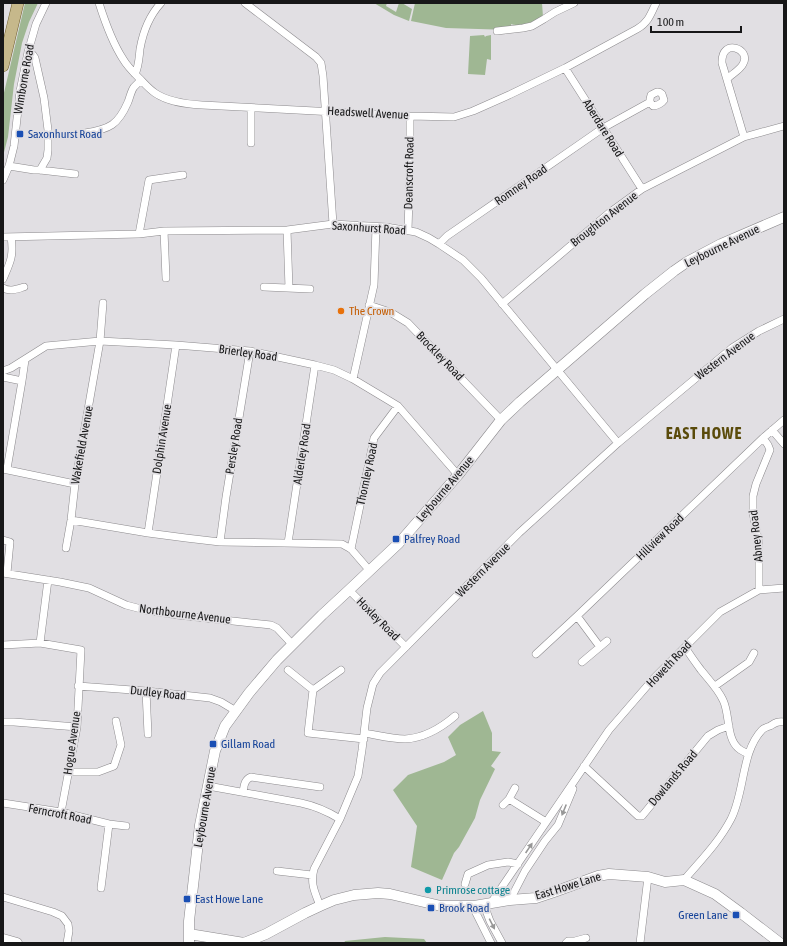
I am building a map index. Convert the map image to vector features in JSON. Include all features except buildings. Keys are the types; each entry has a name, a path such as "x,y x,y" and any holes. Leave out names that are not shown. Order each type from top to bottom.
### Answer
{"main road":[{"path":"3,66 18,3"}],"street":[{"name":"Wimborne Road","path":"3,180 9,166 14,146 20,91 28,52 36,24 46,3"},
{"name":"Headswell Avenue","path":"99,3 109,31 123,60 155,93 170,100 190,104 251,108 445,117 461,115 509,95 565,68 644,26 656,3"},
{"path":"135,74 138,69 140,48 147,23 161,3"},
{"path":"245,3 321,63 323,71 333,224"},
{"path":"497,30 532,26 555,12 574,3"},
{"path":"28,52 35,58 44,98 48,130 47,158 40,170"},
{"name":"Aberdare Road","path":"565,68 642,189"},
{"path":"727,79 744,137"},
{"path":"85,133 107,128 115,122 123,114 133,88 141,80"},
{"name":"Romney Road","path":"439,244 447,236 603,128 650,102"},
{"path":"250,143 251,108"},
{"name":"Deanscroft Road","path":"408,230 410,116"},
{"name":"Broughton Avenue","path":"502,304 608,213 642,189 744,137 784,126"},
{"path":"9,166 75,174"},
{"path":"139,234 149,180 184,175"},
{"name":"Leybourne Avenue","path":"189,939 189,922 200,825 215,751 225,726 259,681 292,644 399,543 458,475 501,420 520,402 645,294 674,271 687,262 721,244 784,218"},
{"name":"Saxonhurst Road","path":"3,237 139,234 164,231 287,230 333,224 386,227 408,230 424,235 463,260 485,283 618,443"},
{"path":"353,379 374,285 376,227"},
{"path":"287,230 289,288"},
{"path":"164,231 166,278"},
{"path":"3,279 11,260 13,248 11,238"},
{"path":"3,288 11,290 24,287"},
{"path":"264,287 310,289"},
{"name":"Wakefield Avenue","path":"66,548 100,341 103,303"},
{"name":"Brockley Road","path":"369,306 390,312 408,323 501,420"},
{"name":"Western Avenue","path":"312,875 340,819 358,776 367,708 373,684 380,673 519,533 618,443 732,348 754,334 784,319"},
{"name":"Brierley Road","path":"3,371 25,360 46,346 100,341 250,351 315,365 334,370 353,379 398,406 458,475"},
{"name":"Dolphin Avenue","path":"148,533 176,345"},
{"name":"Persley Road","path":"220,542 227,489 250,351"},
{"path":"25,360 5,469 76,484"},
{"name":"Alderley Road","path":"288,543 315,365"},
{"path":"3,377 22,381"},
{"name":"Thornley Road","path":"351,549 374,438 398,406"},
{"name":"Hillview Road","path":"536,654 762,438 784,420"},
{"path":"772,430 784,444"},
{"name":"Abney Road","path":"759,590 759,544 754,523 752,505 756,484 770,450 762,438"},
{"path":"71,520 148,533 220,542 342,544 351,549 370,571"},
{"path":"3,540 10,542 5,573"},
{"name":"Northbourne Avenue","path":"5,573 89,588 126,605 145,610 271,625 277,628 292,644"},
{"path":"3,645 40,643 48,580"},
{"name":"Howeth Road","path":"488,904 518,864 609,730 654,678 720,612 759,590 784,588"},
{"name":"Hoxley Road","path":"349,590 406,647"},
{"path":"577,616 600,647"},
{"path":"582,662 607,641"},
{"name":"Hogue Avenue","path":"40,643 81,650 77,727 60,812"},
{"path":"685,647 723,700 732,738 736,747 748,754"},
{"path":"714,686 749,662 754,653"},
{"path":"288,670 313,690"},
{"path":"341,670 313,690 308,733 409,738 429,733 443,726 455,716"},
{"name":"Dudley Road","path":"78,686 146,691 216,699 236,711"},
{"path":"146,691 148,734"},
{"path":"68,772 98,772 114,766 121,745 116,721"},
{"path":"684,880 714,846 731,818 738,799 748,754 753,743 762,729 779,721 784,722"},
{"path":"3,722 77,727"},
{"name":"Dowlands Road","path":"584,766 638,816 642,816 708,736 729,726"},
{"name":"Howeth Road","path":"510,900 524,871 558,825 579,774"},
{"path":"243,792 245,782 251,777 320,787"},
{"path":"208,786 301,802 325,810 340,819"},
{"path":"503,805 509,799 515,788"},
{"path":"509,799 546,822"},
{"name":"Ferncroft Road","path":"3,803 60,812 109,824 126,826"},
{"path":"117,817 117,825"},
{"path":"104,884 109,824"},
{"path":"464,884 468,874 488,865 508,862 518,864"},
{"path":"277,871 312,875 312,884 320,906"},
{"name":"East Howe Lane","path":"189,939 244,943 266,934 320,906 334,900 354,895 378,894 399,896 441,906 474,906 510,900 536,898 598,876 609,874 648,877 665,882 684,880 715,894 780,943"},
{"path":"641,943 648,877"},
{"path":"3,897 62,916 68,924 69,931 67,943"},
{"path":"488,904 490,921 502,943"},
{"path":"474,906 491,943"},
{"path":"566,943 568,940 575,941 586,938"},
{"path":"3,939 17,943"}],"green space":[{"path":"25,3 38,3 29,22 22,43 14,84 8,137 3,156 3,97"},
{"path":"374,3 387,3 386,6 396,12 399,3 402,3 412,9 409,21 394,15"},
{"path":"415,3 542,3 543,17 524,25 511,24 512,30 446,28 411,21"},
{"path":"484,35 485,37 491,35 491,60 487,59 485,75 468,74 470,36"},
{"path":"483,711 492,733 492,751 501,752 491,766 495,769 480,800 475,818 459,847 454,853 442,880 411,867 417,826 393,790 408,775 444,762 456,755 448,737 460,725"},
{"path":"385,937 424,939 427,943 344,943 345,941"}],"place":[{"name":"Saxonhurst Road","path":"20,134"},
{"name":"The Crown","path":"341,311"},
{"name":"Palfrey Road","path":"396,539"},
{"name":"Gillam Road","path":"213,744"},
{"name":"Primrose cottage","path":"428,890"},
{"name":"East Howe Lane","path":"187,899"},
{"name":"Brook Road","path":"431,908"},
{"name":"Green Lane","path":"736,915"}],"district":[{"name":"EAST HOWE","path":"704,433"}]}
